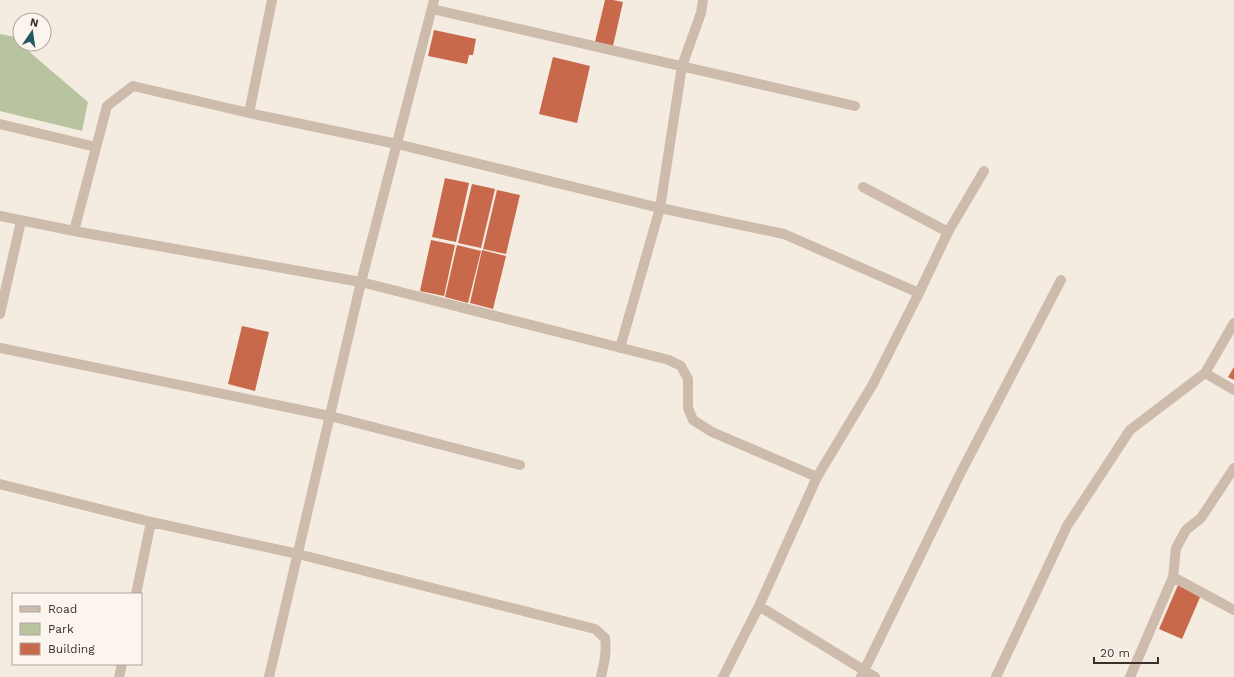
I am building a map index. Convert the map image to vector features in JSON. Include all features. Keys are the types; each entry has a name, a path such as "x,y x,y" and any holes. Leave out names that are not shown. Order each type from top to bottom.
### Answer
{"street":[{"path":"249,113 271,0"},
{"path":"620,348 660,208 682,66 701,13 703,0"},
{"path":"269,677 361,282 433,4 682,66 855,106"},
{"path":"74,231 107,106 133,86 249,113 397,144 660,208 784,234 919,293"},
{"path":"0,124 96,147"},
{"path":"724,677 759,606 817,477 873,384 948,232 984,171"},
{"path":"863,187 948,232"},
{"path":"0,216 74,231 361,282 669,360 681,366 688,379 688,408 693,420 712,432 817,477"},
{"path":"0,314 21,221"},
{"path":"863,674 959,476 1061,280"},
{"path":"996,677 1066,526 1130,430 1205,373 1234,324"},
{"path":"0,348 330,416 520,464"},
{"path":"1205,373 1234,390"},
{"path":"1130,677 1173,577 1176,548 1186,530 1201,518 1234,468"},
{"path":"0,484 151,522 298,554 594,629 605,638 605,658 601,677"},
{"path":"136,593 151,522"},
{"path":"1173,577 1234,610"},
{"path":"759,606 863,674 875,677"},
{"path":"119,677 122,665"}],"green space":[{"path":"0,34 12,36 12,52 30,52 88,102 82,131 0,111"}],"building":[{"path":"605,0 623,2 613,46 595,42"},
{"path":"434,30 476,39 473,55 469,55 467,64 428,56"},
{"path":"553,57 590,66 577,123 539,114"},
{"path":"445,178 469,183 456,242 432,237"},
{"path":"472,184 495,189 481,248 458,243"},
{"path":"497,190 520,195 506,254 483,249"},
{"path":"431,240 455,245 444,296 420,291"},
{"path":"457,245 481,251 468,303 445,297"},
{"path":"482,250 506,256 493,309 470,303"},
{"path":"242,326 269,332 255,391 228,384"},
{"path":"1234,367 1234,380 1228,377"},
{"path":"1178,585 1201,595 1182,639 1159,629"}]}
